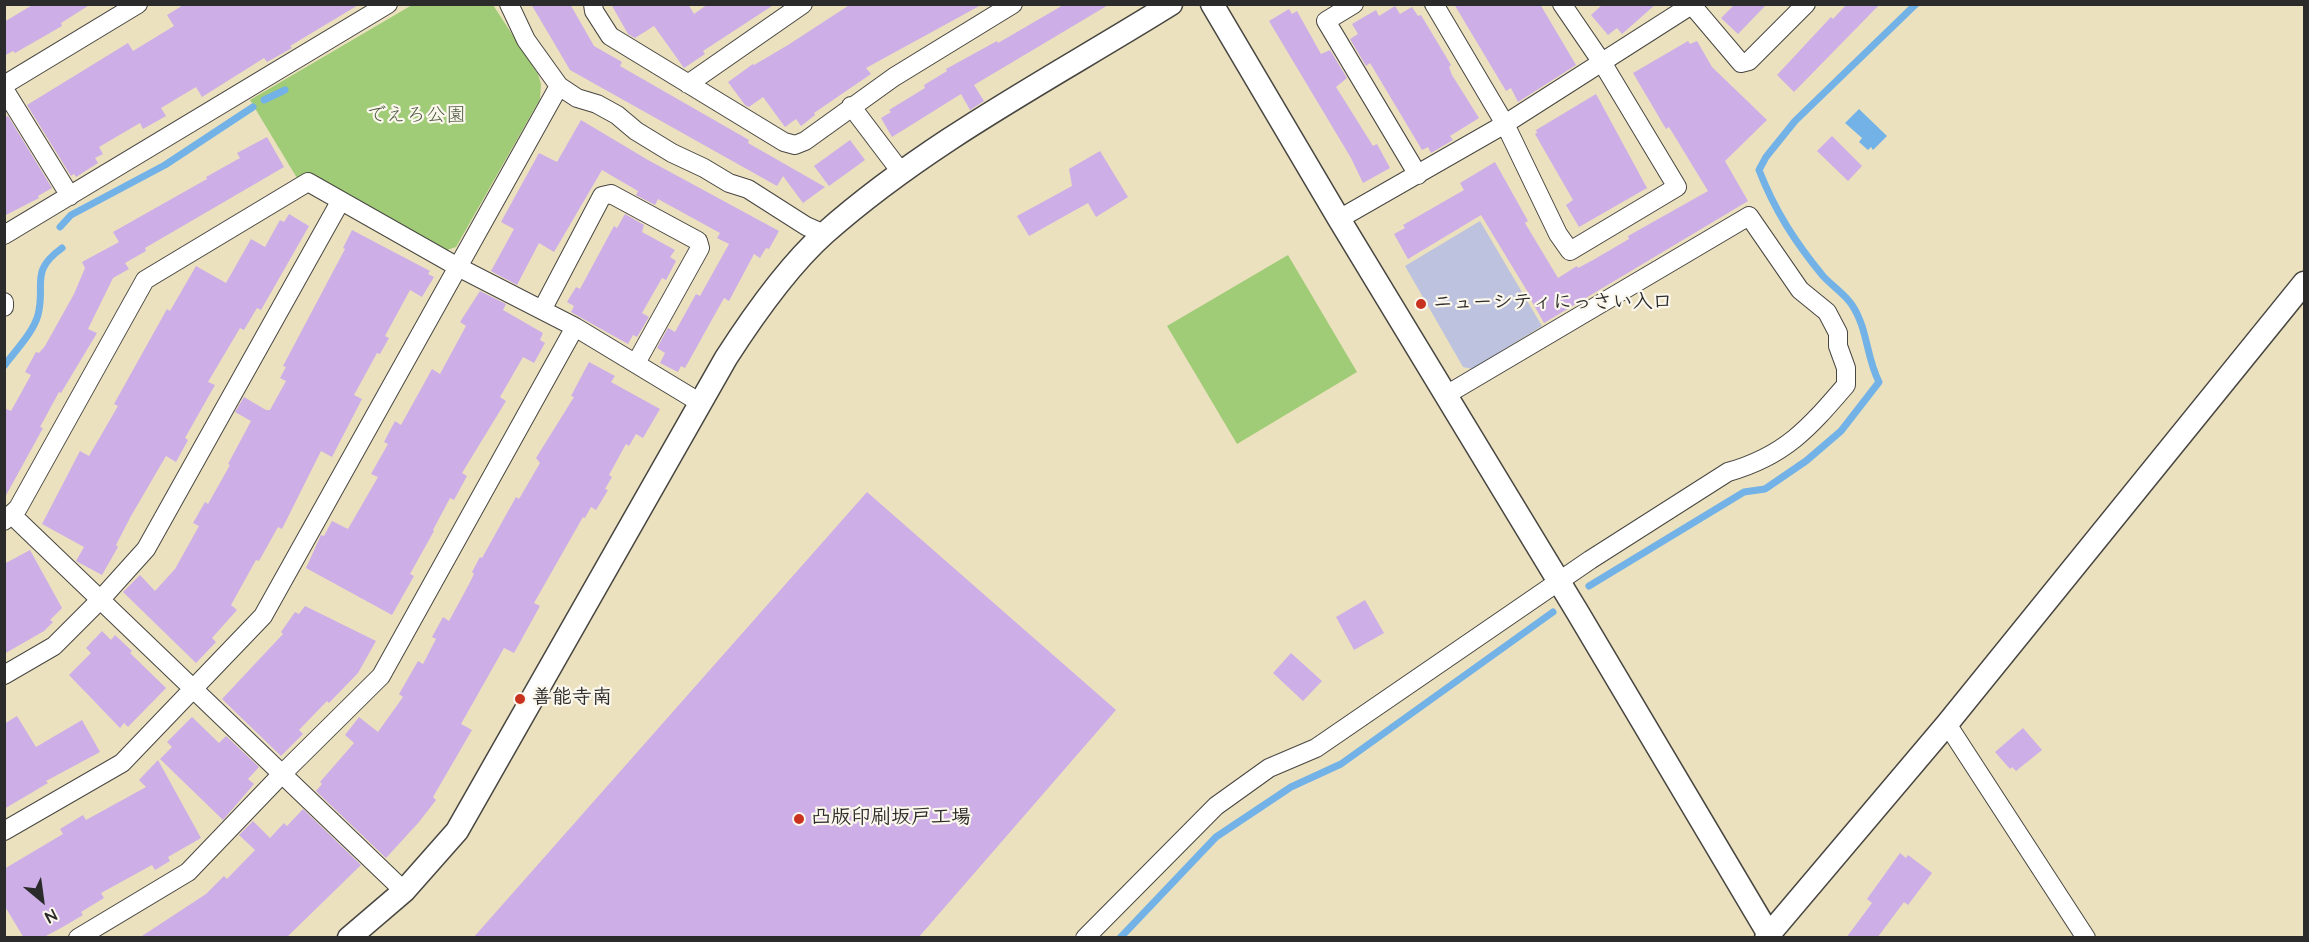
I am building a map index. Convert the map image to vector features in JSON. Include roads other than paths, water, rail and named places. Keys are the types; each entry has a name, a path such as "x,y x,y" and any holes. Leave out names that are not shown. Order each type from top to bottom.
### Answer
{"street":[{"path":"70,196 4,87 138,4"},
{"path":"4,235 388,4"},
{"path":"509,4 526,40 559,86 577,98 597,104 617,115 672,153 729,183 748,189 806,226 824,234"},
{"path":"593,4 594,11 610,36 784,142 795,145 805,141 894,77 1013,4"},
{"path":"688,84 803,4"},
{"path":"349,938 404,891 457,831 699,402 751,318 824,234 901,172 942,143 1171,4"},
{"path":"1212,4 1339,219 1559,581 1769,936 1947,724 2304,283"},
{"path":"1353,4 1326,21 1418,175"},
{"path":"1434,4 1505,124 1558,234 1570,251 1677,187 1603,64 1562,4"},
{"path":"1339,219 1505,124 1603,64 1692,5 1741,63 1749,61 1806,4"},
{"path":"4,831 122,763 263,616 559,86"},
{"path":"851,106 901,172"},
{"path":"404,891 280,775 101,599 8,518 18,508 145,279 308,182 458,267 575,327 699,402"},
{"path":"542,310 602,196 611,194 698,241 700,248 636,363"},
{"path":"4,675 54,646 146,549 340,202"},
{"path":"1085,938 1216,806 1269,768 1316,748 1559,581 1728,472 1754,465 1792,442 1846,385 1846,368 1838,346 1838,333 1827,312 1800,290 1749,216 1446,395"},
{"path":"78,938 188,872 280,775 381,676 575,327"},
{"path":"1947,724 2086,938"}],"water":[{"path":"1859,109 1887,136 1873,150 1871,147 1868,150 1859,142 1862,138 1845,123"}],"waterway":[{"path":"1589,586 1744,492 1765,489 1806,461 1841,431 1879,382 1857,314 1849,301 1823,276 1803,251 1779,213 1759,170 1766,157 1795,121 1916,4"},
{"path":"264,100 285,90"},
{"path":"60,227 71,215 165,165 253,107"},
{"path":"4,366 36,322 40,304 42,271 45,264 62,248"},
{"path":"1120,938 1216,837 1291,787 1341,764 1553,612"}],"place":[{"name":"ニューシティにっさい入口","path":"1421,304"},
{"name":"善能寺南","path":"520,699"},
{"name":"凸版印刷坂戸工場","path":"799,819"}],"park label":[{"name":"でえろ公園","path":"416,117"}]}
